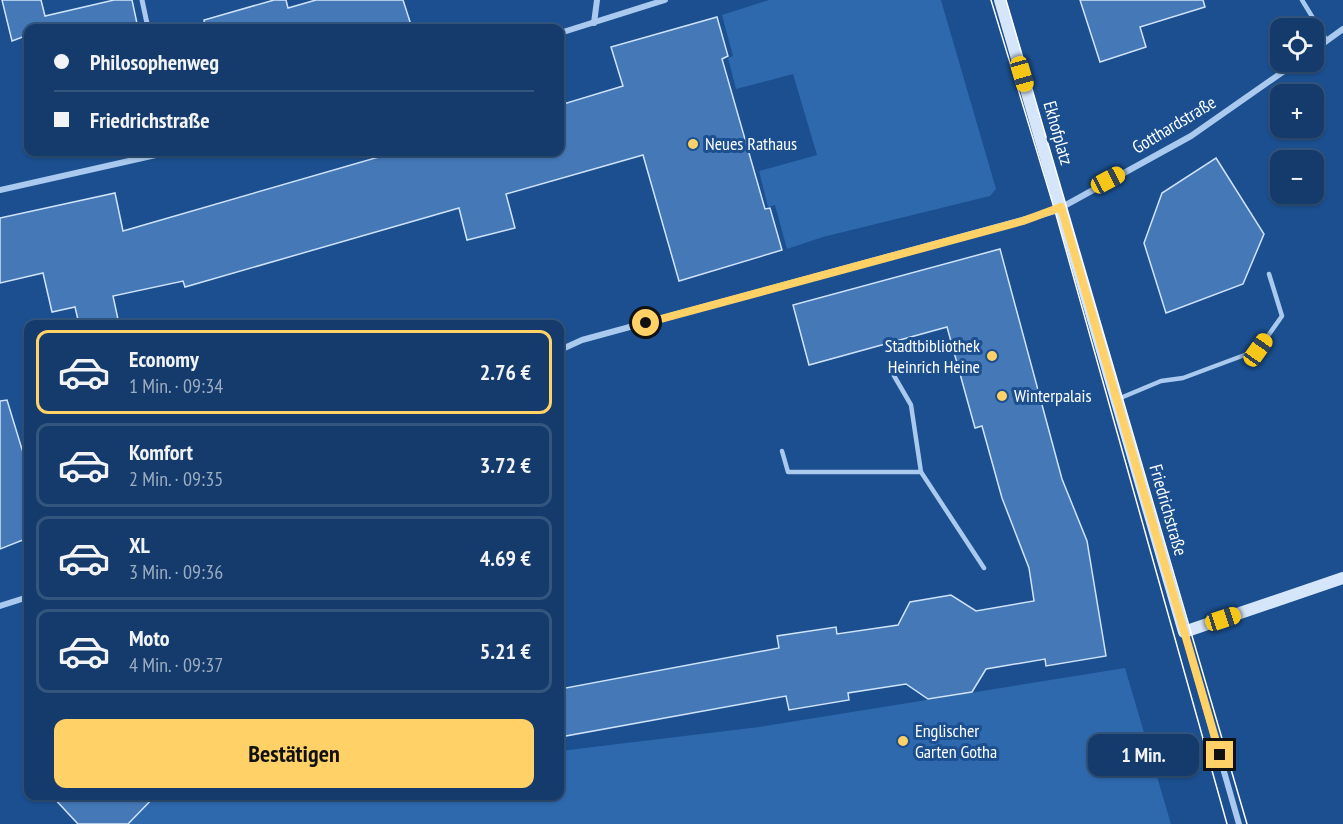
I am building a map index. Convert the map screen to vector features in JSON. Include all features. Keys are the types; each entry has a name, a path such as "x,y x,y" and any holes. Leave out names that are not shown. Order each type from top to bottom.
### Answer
{"main road":[{"name":"Ekhofplatz","path":"1000,0 1061,207"},
{"name":"Friedrichstraße","path":"1061,207 1184,632"},
{"path":"1184,632 1343,578"}],"street":[{"path":"142,0 147,24"},
{"path":"594,23 597,0"},
{"path":"564,32 665,0"},
{"path":"1324,43 1343,29"},
{"name":"Gotthardstraße","path":"564,348 582,340 1023,221 1061,207 1191,136 1283,72"},
{"path":"0,189 151,156"},
{"path":"0,606 24,598"},
{"name":"Friedrichstraße","path":"1184,632 1239,824"}],"lane":[{"path":"1302,0 1327,41"},
{"path":"1117,399 1161,381 1183,378 1258,350 1282,316 1269,274"},
{"path":"893,374 911,405 921,472 984,568"},
{"path":"782,450 788,472 921,472"}],"shaded area":[{"path":"769,0 941,0 996,189 990,196 823,237 787,249 775,205 768,207 759,171 817,155 793,74 736,89 728,58 733,56 722,15"},
{"name":"Englischer Garten Gotha","path":"1125,668 1171,824 129,824 151,800 564,800 564,751 759,727"}],"building":[{"path":"2,0 41,0 45,16 114,0 132,0 137,24 24,24 24,36 12,41"},
{"path":"274,0 286,0 288,8 316,0 403,0 411,24 204,24 204,20"},
{"path":"1080,0 1203,0 1205,7 1140,27 1146,47 1100,62"},
{"path":"717,17 728,56 722,59 765,209 770,208 782,250 679,281 643,155 506,194 515,228 467,240 459,208 185,287 183,281 113,296 118,320 78,320 75,307 52,312 43,273 0,283 0,218 115,193 123,231 382,156 564,156 564,104 623,86 611,47"},
{"path":"1216,158 1264,234 1243,284 1166,313 1144,243 1162,193"},
{"path":"1000,249 1062,479 1087,541 1106,656 1046,666 1045,659 986,669 972,692 928,699 906,684 848,693 849,700 789,710 786,696 564,736 564,688 779,648 777,636 836,627 837,634 898,625 910,602 951,595 976,611 1034,601 1029,568 1002,498 982,426 975,428 947,327 809,365 793,305"},
{"path":"7,400 24,456 24,540 0,549 0,401"},
{"path":"56,800 151,800 128,824 78,824"}],"tram line":[{"path":"991,0 1055,211 1227,824"},
{"path":"1006,0 1247,824"}],"place":[{"name":"Neues Rathaus","path":"693,144"},
{"name":"Stadtbibliothek Heinrich Heine","path":"992,356"},
{"name":"Winterpalais","path":"1002,396"},
{"name":"Englischer Garten Gotha","path":"903,741"}],"route":[{"path":"646,323 1023,221 1061,207 1220,755"}]}
